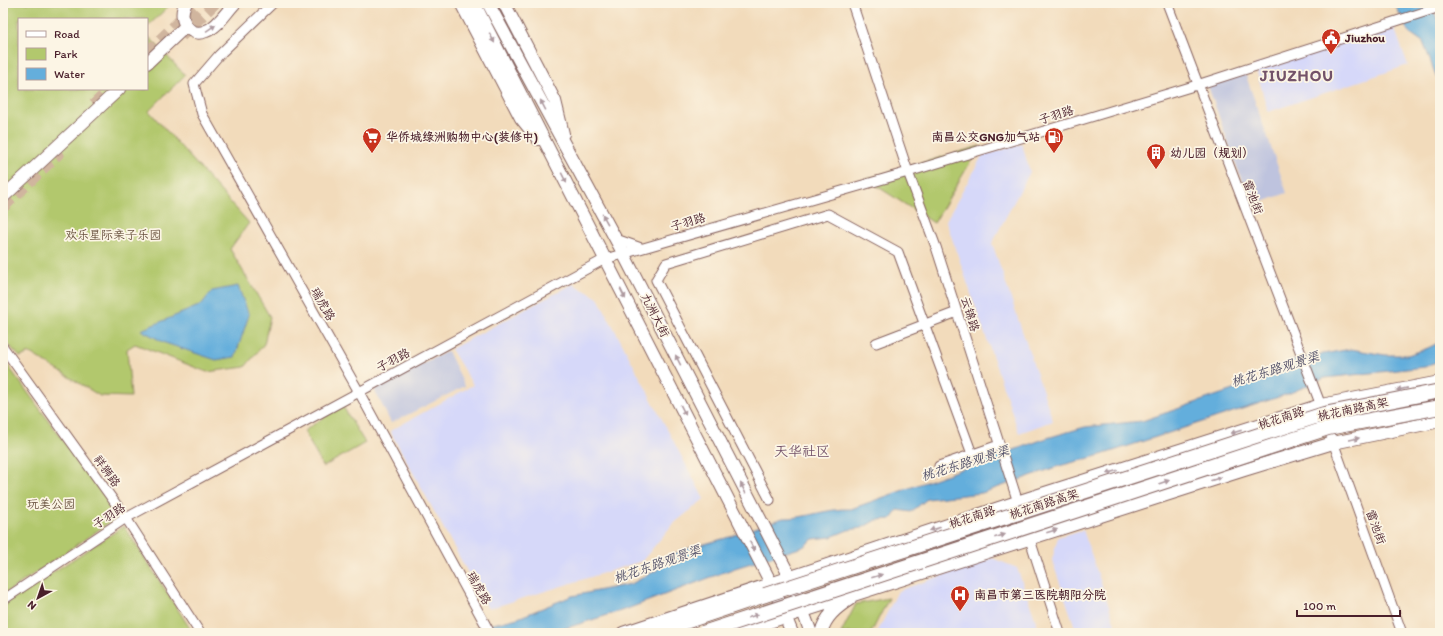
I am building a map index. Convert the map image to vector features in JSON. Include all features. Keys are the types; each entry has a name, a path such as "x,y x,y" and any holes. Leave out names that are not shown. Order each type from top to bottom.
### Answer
{"highway":[{"name":"桃花南路高架","path":"652,633 1322,409 1440,392"},
{"name":"桃花南路高架","path":"703,633 1328,428 1440,407"}],"main road":[{"path":"186,3 183,10 183,22 186,26 197,33 214,28 220,18 235,3"},
{"path":"461,3 521,118 554,158"},
{"name":"九洲大街","path":"474,3 762,564 786,616 792,633"},
{"name":"九洲大街","path":"488,3 616,240 780,557 804,610 811,633"},
{"path":"504,3 555,101 567,151"},
{"path":"148,62 186,26"},
{"path":"3,197 118,90"},
{"name":"桃花南路","path":"623,633 817,568 1016,497 1322,409 1440,382"},
{"path":"735,633 1030,538 1333,443 1440,420"},
{"path":"780,557 789,565 796,567 817,568"},
{"path":"820,633 824,622 830,614 843,603 865,591"}],"street":[{"name":"瑞虎路","path":"273,3 219,55 194,84 202,114 359,392 490,633"},
{"name":"云锦路","path":"852,3 908,172 936,247 1060,633"},
{"name":"雷池街","path":"1167,3 1197,85 1322,409"},
{"name":"子羽路","path":"3,600 126,518 605,259 908,172 1197,85 1440,7"},
{"path":"770,500 656,280 666,262 828,214 898,252 972,454"},
{"path":"616,240 642,248"},
{"path":"876,343 957,312"},
{"name":"祥狮路","path":"3,346 126,518 200,633"},
{"name":"雷池街","path":"1328,428 1402,633"},
{"path":"940,466 972,454 1000,447"}],"shaded area":[{"path":"1393,24 1408,65 1268,112 1255,65"},
{"path":"1245,73 1287,193 1251,206 1208,86"},
{"path":"1022,144 1030,172 992,243 1053,421 1019,433 946,221 982,156"},
{"path":"573,284 598,298 704,499 672,525 642,561 488,609 390,431 473,385 451,349"},
{"path":"448,351 465,386 391,423 374,389"},
{"path":"1083,530 1118,633 1077,633 1052,560 1058,537"},
{"name":"南昌市第三医院朝阳分院","path":"992,558 1017,568 1040,633 877,633 898,591"}],"green space":[{"name":"欢乐星际亲子乐园","path":"3,3 172,3 148,26 148,18 18,18 18,90 148,90 148,36 185,75 149,111 249,223 230,249 270,317 264,344 245,367 207,372 135,344 127,349 131,397 100,396 30,353 20,357 3,339"},
{"path":"980,146 934,223 866,179"},
{"name":"玩美公园","path":"3,359 119,516 3,595"},
{"path":"342,405 365,443 323,467 304,431"},
{"path":"124,526 193,633 3,633 3,605"},
{"path":"889,598 871,633 841,633 856,604"}],"water":[{"path":"1394,3 1430,3 1440,25 1440,86 1423,42 1409,32"},
{"path":"238,286 249,315 235,357 216,360 165,343 141,330 201,305 212,291"},
{"path":"1440,342 1440,360 1425,367 1325,378 1288,394 1101,455 1059,466 982,493 927,499 911,512 898,510 891,519 876,520 862,528 848,530 831,537 813,539 803,547 735,568 627,609 563,629 528,633 456,633 518,618 572,596 631,584 657,570 663,560 683,550 726,538 783,518 799,517 833,510 851,509 1047,438 1085,427 1142,421 1259,381 1290,360 1351,349 1385,355 1408,355"}],"tunnel":[{"path":"148,52 198,3"},
{"path":"181,36 215,3"},
{"path":"94,105 109,90"},
{"path":"3,207 61,151"}],"place":[{"name":"Jiuzhou","path":"1331,55"},
{"name":"华侨城绿洲购物中心(装修中)","path":"372,154"},
{"name":"南昌公交GNG加气站","path":"1054,154"},
{"name":"幼儿园（规划）","path":"1156,170"},
{"name":"南昌市第三医院朝阳分院","path":"960,612"}],"district":[{"name":"JIUZHOU","path":"1297,75"},
{"name":"天华社区","path":"802,451"}],"water label":[{"name":"桃花东路观景渠","path":"1275,369"},
{"name":"桃花东路观景渠","path":"965,463"},
{"name":"桃花东路观景渠","path":"657,564"}]}
